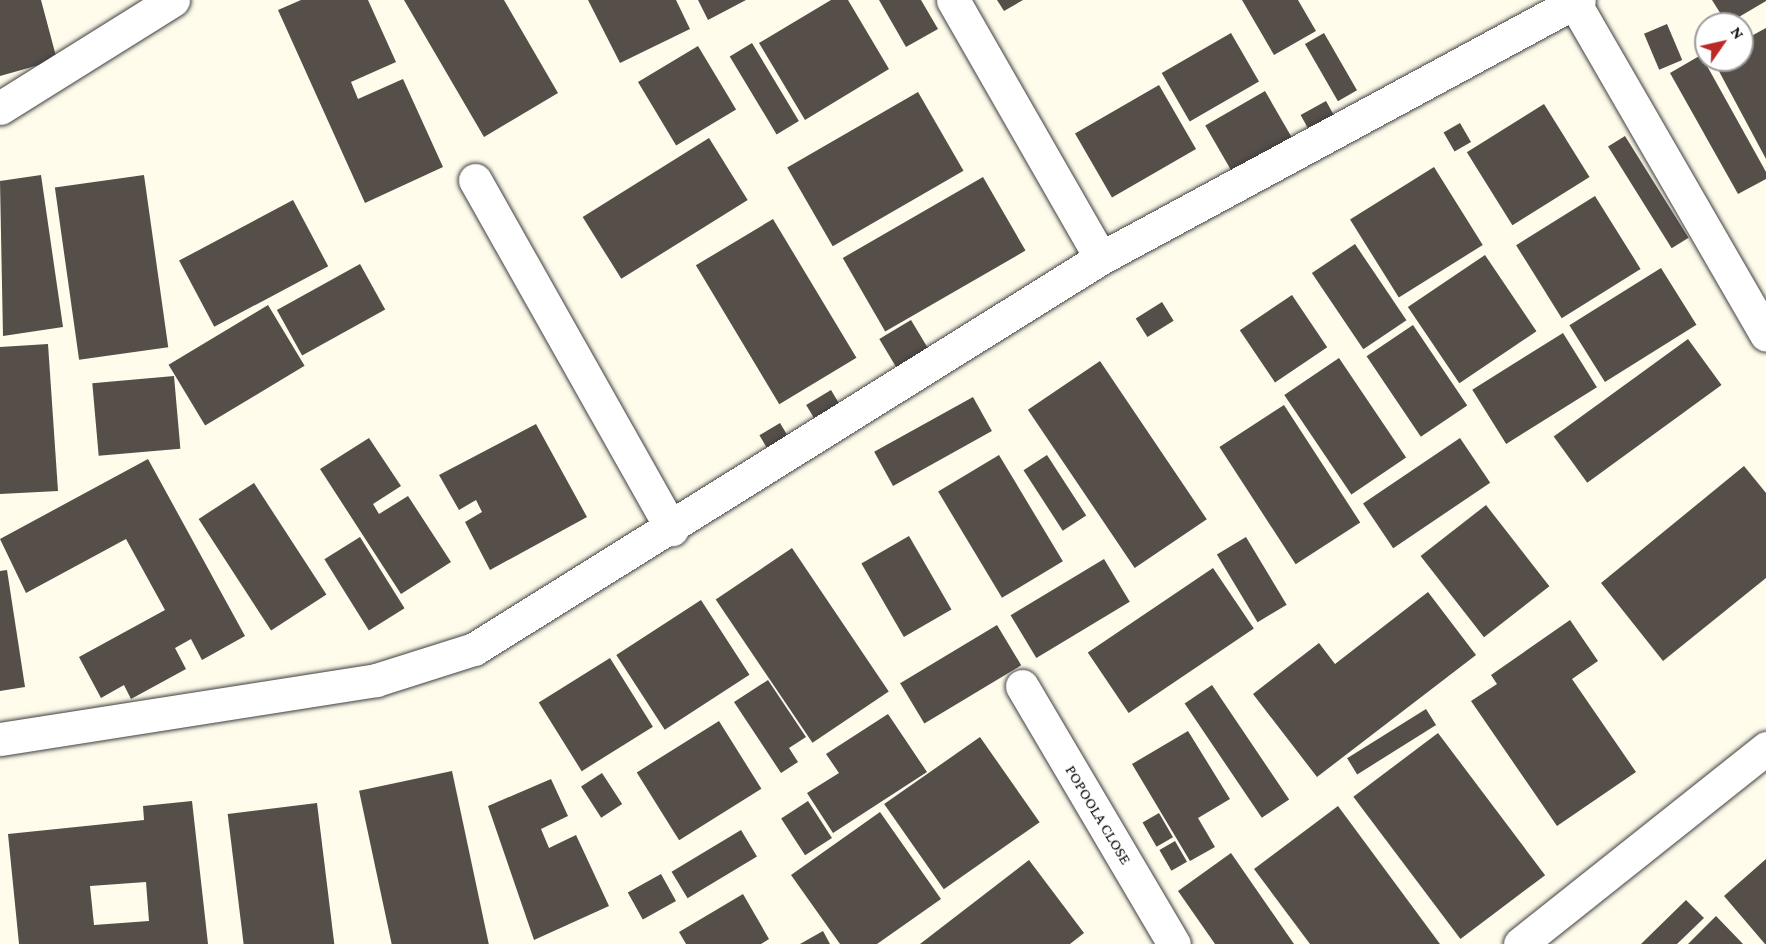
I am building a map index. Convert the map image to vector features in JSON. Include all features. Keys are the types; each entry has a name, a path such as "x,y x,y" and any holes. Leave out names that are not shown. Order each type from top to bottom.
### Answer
{"street":[{"path":"0,108 173,0"},
{"path":"953,0 1101,258"},
{"path":"0,739 376,680 474,649 672,529 1101,258 1576,1 1766,334"},
{"path":"475,180 672,529"},
{"name":"POPOOLA CLOSE","path":"1022,686 1174,944"},
{"path":"1520,944 1766,748"}],"building":[{"path":"0,0 41,0 57,60 0,76"},
{"path":"301,0 368,0 396,62 351,82 358,99 403,79 443,167 365,203 278,10"},
{"path":"404,0 504,0 558,93 484,137"},
{"path":"588,0 676,0 690,29 620,63"},
{"path":"698,0 746,0 708,20"},
{"path":"831,0 848,0 889,69 805,120 759,43"},
{"path":"879,0 921,0 938,29 906,47"},
{"path":"997,0 1023,0 1004,11"},
{"path":"1242,0 1298,0 1316,31 1274,55"},
{"path":"1712,0 1766,0 1747,12 1720,12"},
{"path":"1667,24 1682,60 1659,70 1644,34"},
{"path":"1766,28 1766,159 1719,72 1754,72 1754,34"},
{"path":"1231,33 1259,81 1190,121 1162,73"},
{"path":"1324,33 1357,90 1338,101 1305,44"},
{"path":"752,43 799,121 777,134 730,56"},
{"path":"698,46 736,109 676,145 638,82"},
{"path":"1694,59 1694,72 1710,72 1766,172 1766,179 1738,194 1670,73"},
{"path":"1159,85 1196,149 1112,198 1075,134"},
{"path":"1265,91 1293,139 1233,174 1205,126"},
{"path":"918,92 964,171 833,246 787,168"},
{"path":"1326,101 1340,126 1315,140 1301,115"},
{"path":"1544,104 1590,177 1512,225 1467,152"},
{"path":"1460,123 1471,142 1455,152 1444,132"},
{"path":"1625,136 1689,238 1672,248 1608,147"},
{"path":"709,138 748,200 621,279 583,217"},
{"path":"1434,167 1483,245 1399,297 1350,219"},
{"path":"41,175 63,327 3,336 0,181"},
{"path":"144,175 168,347 79,360 55,188"},
{"path":"983,177 1026,251 885,332 843,258"},
{"path":"1595,196 1641,269 1562,318 1516,245"},
{"path":"293,200 328,266 214,327 179,261"},
{"path":"773,219 856,358 779,404 696,265"},
{"path":"1355,244 1406,320 1363,349 1312,273"},
{"path":"1485,255 1536,331 1459,383 1408,307"},
{"path":"360,264 385,309 302,356 277,310"},
{"path":"1661,268 1697,325 1605,382 1569,325"},
{"path":"1292,295 1327,347 1275,382 1240,330"},
{"path":"1162,302 1174,321 1147,337 1136,318"},
{"path":"268,305 305,366 205,426 169,365"},
{"path":"911,320 929,350 897,369 879,339"},
{"path":"1413,325 1467,405 1421,437 1367,356"},
{"path":"1563,333 1597,387 1506,444 1472,390"},
{"path":"1688,339 1722,385 1587,483 1554,437"},
{"path":"48,344 58,491 0,494 0,347"},
{"path":"1339,358 1406,457 1351,494 1284,395"},
{"path":"1100,361 1207,519 1135,568 1028,410"},
{"path":"174,376 180,449 99,456 92,383"},
{"path":"831,390 845,413 820,428 806,405"},
{"path":"973,397 992,431 893,486 874,452"},
{"path":"1284,405 1360,522 1296,564 1219,447"},
{"path":"780,423 792,443 771,455 759,435"},
{"path":"536,424 587,517 490,570 465,522 482,512 476,500 459,510 439,475"},
{"path":"369,438 401,486 373,504 379,514 408,496 451,562 401,594 320,469"},
{"path":"1460,438 1490,483 1393,548 1363,503"},
{"path":"999,455 1063,561 1002,598 938,492"},
{"path":"1047,455 1086,515 1063,531 1024,470"},
{"path":"148,459 245,636 202,660 191,639 175,648 186,669 131,699 124,685 101,698 79,657 165,610 126,539 26,593 0,539"},
{"path":"1744,466 1766,493 1766,578 1663,661 1601,583"},
{"path":"254,483 326,595 271,630 199,519"},
{"path":"1486,505 1549,586 1484,637 1421,556"},
{"path":"909,536 952,610 904,637 861,564"},
{"path":"360,537 405,608 369,630 324,559"},
{"path":"1246,537 1287,605 1258,622 1217,555"},
{"path":"792,548 889,691 812,743 716,599"},
{"path":"1104,559 1130,602 1036,658 1011,615"},
{"path":"1213,568 1254,629 1129,713 1088,652"},
{"path":"7,570 25,687 0,691 0,571"},
{"path":"1428,592 1476,655 1317,777 1253,694 1319,643 1335,664"},
{"path":"701,600 749,675 665,730 616,655"},
{"path":"1570,620 1598,661 1572,679 1636,772 1557,826 1471,701 1497,684 1491,675"},
{"path":"997,625 1021,665 924,723 900,683"},
{"path":"610,658 653,727 582,771 539,703"},
{"path":"768,680 806,737 789,748 798,762 781,773 734,702"},
{"path":"1212,685 1289,799 1262,818 1185,703"},
{"path":"1426,709 1436,725 1357,774 1347,758"},
{"path":"888,714 927,772 833,833 807,793 839,773 826,754"},
{"path":"719,721 761,789 679,840 637,772"},
{"path":"1188,731 1230,799 1198,818 1215,847 1190,861 1132,764"},
{"path":"1438,733 1545,875 1460,939 1353,797"},
{"path":"980,737 1040,822 944,889 884,804"},
{"path":"452,771 489,944 392,944 359,791"},
{"path":"602,773 622,804 601,818 581,787"},
{"path":"551,779 568,816 541,829 549,848 576,835 609,906 534,940 488,806"},
{"path":"192,801 208,944 19,944 8,834 144,820 143,806","holes":["146,882 149,921 94,925 90,886"]},
{"path":"808,801 832,838 805,855 781,818"},
{"path":"317,803 334,944 244,944 228,814"},
{"path":"1338,806 1440,944 1310,944 1254,869"},
{"path":"880,812 941,899 877,944 840,944 791,875"},
{"path":"1159,813 1173,837 1157,847 1143,822"},
{"path":"741,830 757,857 688,898 672,872"},
{"path":"1175,841 1187,862 1171,871 1159,850"},
{"path":"1231,853 1294,944 1215,944 1178,891"},
{"path":"1766,859 1766,944 1765,944 1724,896"},
{"path":"1029,860 1084,933 1070,944 920,944"},
{"path":"661,874 676,901 643,920 628,892"},
{"path":"743,894 769,939 761,944 686,944 679,932"},
{"path":"1686,900 1704,918 1677,944 1641,944"},
{"path":"1716,916 1743,944 1688,944"},
{"path":"823,931 830,944 800,944"}]}
